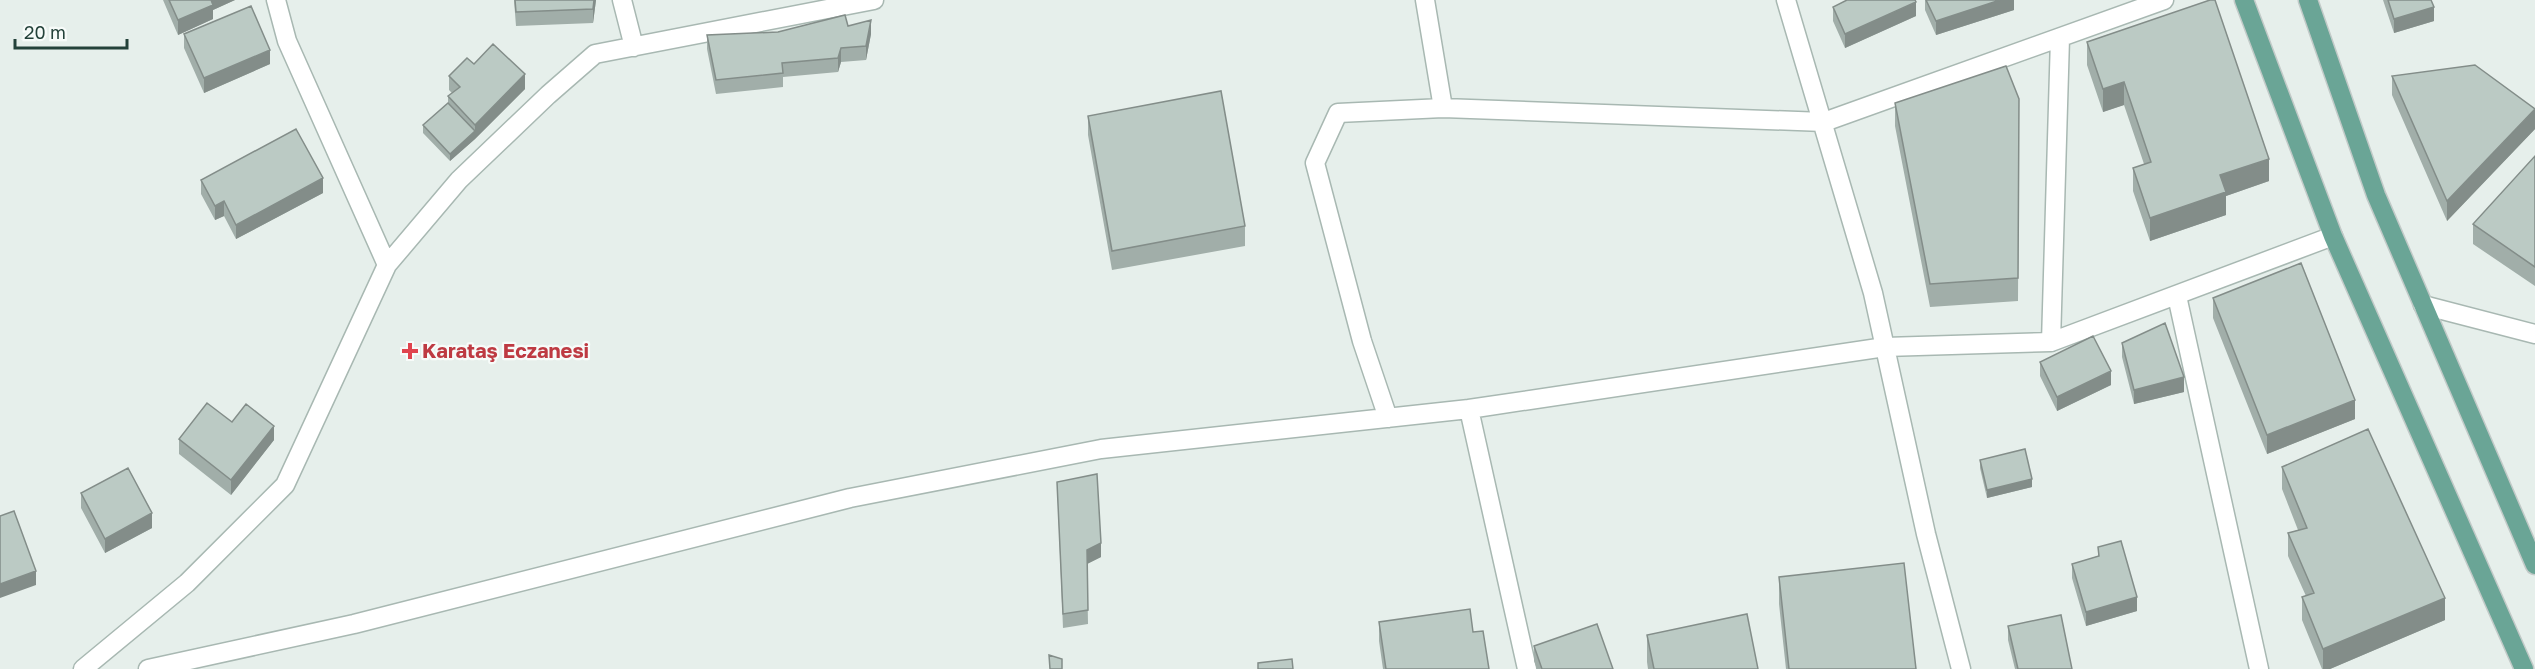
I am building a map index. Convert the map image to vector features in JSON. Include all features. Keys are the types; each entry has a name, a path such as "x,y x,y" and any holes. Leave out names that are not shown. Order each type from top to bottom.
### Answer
{"main road":[{"path":"2244,0 2333,236 2518,668"},
{"path":"2308,0 2376,195 2535,565"}],"street":[{"path":"276,0 287,41 387,265"},
{"path":"622,0 634,47"},
{"path":"83,669 187,583 285,485 387,265 459,180 548,95 595,54 873,0"},
{"path":"1425,0 1443,108"},
{"path":"1786,0 1873,293 1926,534 1961,669"},
{"path":"1388,418 1362,341 1315,164 1338,113 1443,108 1824,123 2164,0"},
{"path":"2051,342 2060,38"},
{"path":"148,669 354,624 850,498 1101,449 1469,409 1885,347 2051,342 2333,236"},
{"path":"2177,296 2259,669"},
{"path":"2423,305 2535,334"},
{"path":"1469,409 1527,669"}],"building":[{"path":"169,0 211,0 213,5 178,20"},
{"path":"515,0 594,0 593,9 516,12"},
{"path":"1847,0 1915,0 1916,2 1845,34 1833,7"},
{"path":"1926,0 2000,0 1936,21"},
{"path":"2215,0 2269,159 2220,175 2226,192 2150,218 2133,168 2151,162 2124,82 2103,89 2087,42"},
{"path":"2388,0 2431,0 2434,7 2394,19"},
{"path":"251,6 270,50 204,78 184,34"},
{"path":"845,15 848,26 871,20 866,46 841,48 838,58 782,63 783,73 716,80 707,35 778,32"},
{"path":"493,44 525,74 475,125 448,96 460,87 449,76 467,58 474,64"},
{"path":"2475,65 2535,109 2447,201 2392,76"},
{"path":"2006,66 2019,99 2018,278 1930,284 1895,103"},
{"path":"1221,91 1245,226 1112,251 1088,116"},
{"path":"448,103 475,131 450,154 423,125"},
{"path":"296,129 323,178 236,225 224,201 215,206 201,180"},
{"path":"2535,156 2535,267 2473,224"},
{"path":"2301,263 2355,400 2267,435 2213,298"},
{"path":"2165,323 2184,377 2134,390 2122,343"},
{"path":"2093,336 2111,371 2057,397 2040,362"},
{"path":"207,403 232,422 246,404 274,426 231,480 179,439"},
{"path":"2368,429 2445,598 2323,649 2302,597 2314,593 2288,533 2307,528 2282,467"},
{"path":"2025,449 2032,479 1987,490 1980,460"},
{"path":"128,468 152,513 105,539 81,493"},
{"path":"1097,474 1101,543 1087,550 1088,610 1063,614 1057,482"},
{"path":"14,511 36,571 0,584 0,516"},
{"path":"2121,541 2137,597 2086,612 2072,564 2099,556 2098,547"},
{"path":"1904,563 1916,669 1789,669 1779,577"},
{"path":"1470,609 1473,632 1483,631 1489,669 1386,669 1379,622"},
{"path":"1747,614 1758,669 1654,669 1647,635"},
{"path":"2061,615 2072,669 2018,669 2008,626"},
{"path":"1597,624 1613,669 1542,669 1534,646"},
{"path":"1049,655 1062,659 1062,669 1050,669"},
{"path":"1292,659 1293,669 1258,669 1258,663"}],"place":[{"name":"Karataş Eczanesi","path":"410,351"}]}
